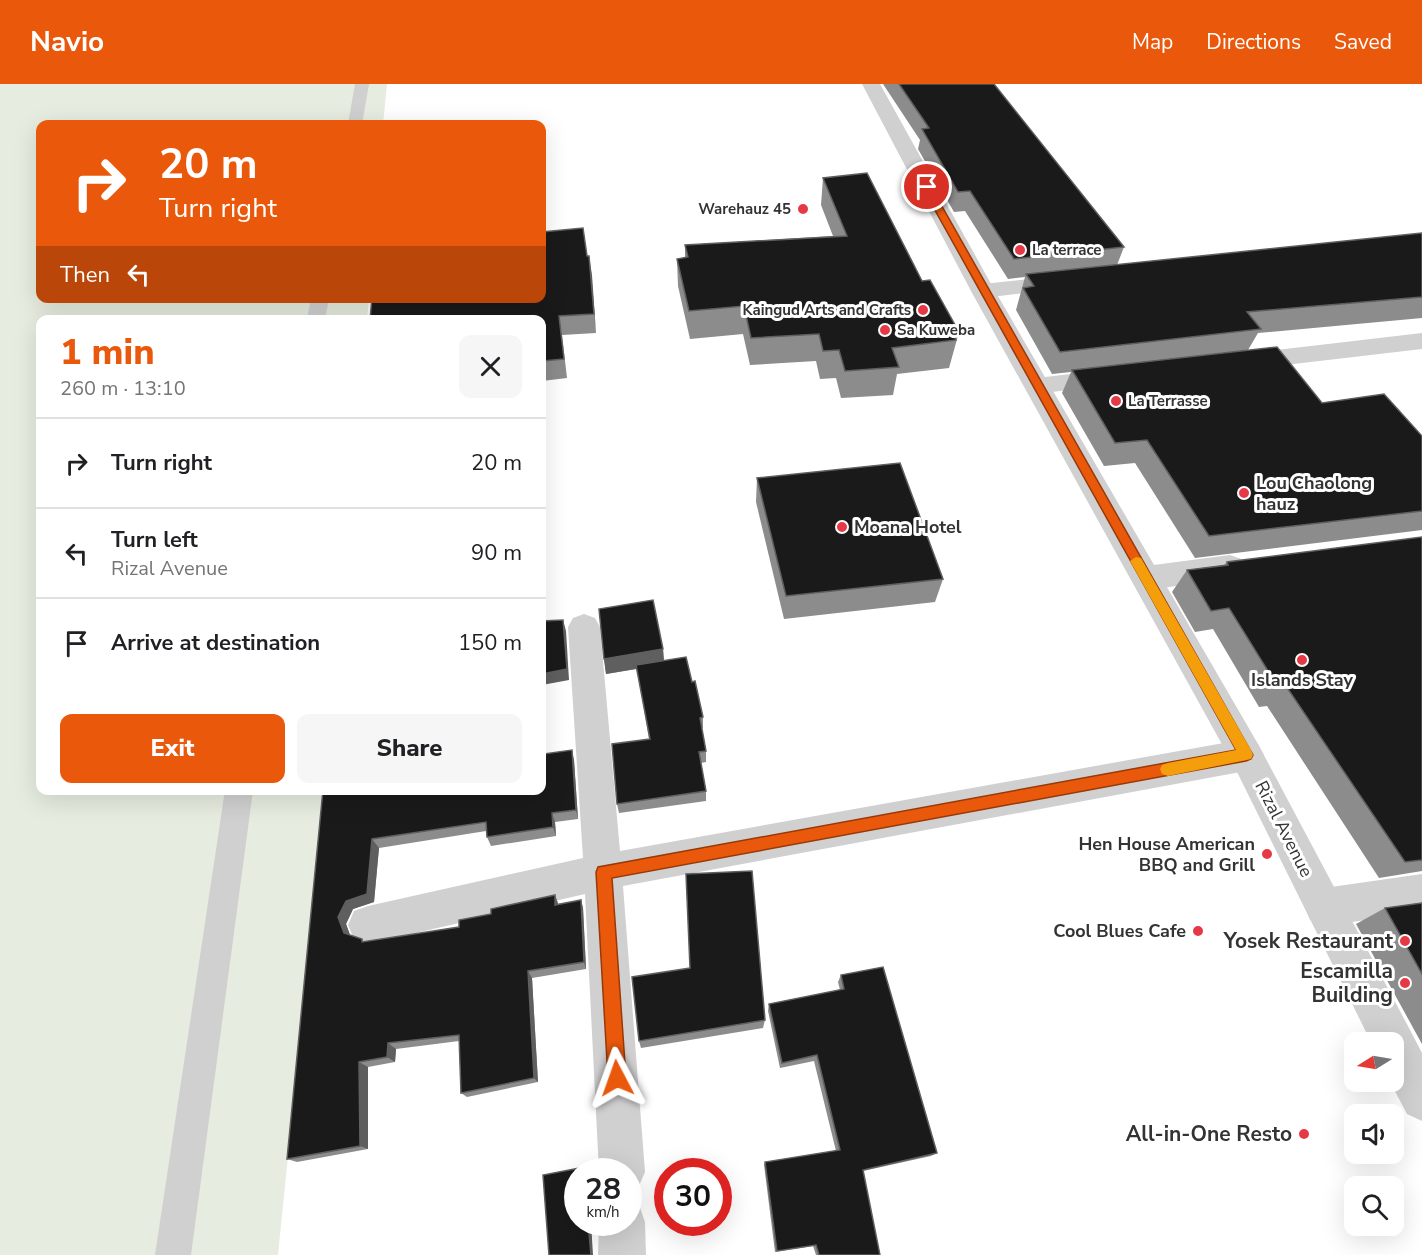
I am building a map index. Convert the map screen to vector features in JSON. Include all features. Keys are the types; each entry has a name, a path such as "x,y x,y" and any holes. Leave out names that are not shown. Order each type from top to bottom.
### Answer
{"street":[{"name":"Rizal Avenue","path":"870,84 983,291 1246,755 1387,1032"},
{"path":"983,291 1090,279"},
{"path":"1212,366 1422,341"},
{"path":"1037,386 1130,375"},
{"path":"1146,578 1261,563"},
{"path":"584,627 603,872 621,1158"},
{"path":"368,925 603,872 1246,755"},
{"path":"1324,907 1422,893"},
{"name":"Rizal Avenue","path":"1404,1064 1422,1099"},
{"path":"622,1236 622,1255"}],"lane":[{"path":"356,120 362,84"},
{"path":"173,1255 238,795"}],"shaded area":[{"path":"0,84 387,84 383,120 36,120 36,303 369,303 367,315 36,315 36,795 325,795 278,1255 0,1255"}],"building":[{"path":"899,84 994,84 1124,247 1014,259 970,191 958,192 922,129 929,128"},
{"path":"867,173 922,281 930,280 959,332 952,332 956,340 892,348 899,367 845,371 839,350 823,351 819,334 751,338 744,306 689,311 677,259 688,257 685,245 847,236 823,178"},
{"path":"583,228 587,256 589,256 594,314 559,316 564,359 546,361 546,315 370,315 372,303 546,303 546,232"},
{"path":"1422,233 1422,297 1247,312 1261,329 1060,352 1023,288 1034,286 1026,274"},
{"path":"1277,347 1322,403 1384,394 1422,436 1422,511 1209,536 1147,440 1115,443 1072,370"},
{"path":"900,463 943,579 786,596 757,478"},
{"path":"1422,537 1422,860 1405,862 1286,686 1278,687 1229,608 1211,611 1187,570 1228,565 1227,562"},
{"path":"653,600 663,649 604,659 599,609"},
{"path":"563,620 567,669 546,673 546,621"},
{"path":"686,657 692,682 695,681 703,717 700,718 706,751 699,752 706,791 617,804 612,744 650,739 636,665"},
{"path":"572,750 576,810 552,813 553,827 487,837 486,822 372,839 367,894 346,901 338,917 344,933 362,939 362,942 459,927 459,920 491,914 491,909 555,895 555,905 581,900 584,962 528,971 534,1078 461,1093 459,1035 388,1043 387,1057 359,1062 360,1146 287,1159 323,795 546,795 546,754"},
{"path":"752,871 765,1020 639,1041 632,977 690,968 686,874"},
{"path":"1422,903 1422,974 1385,908"},
{"path":"883,967 937,1153 863,1170 880,1255 819,1255 816,1245 777,1251 765,1162 840,1150 817,1055 782,1063 769,1004 844,989 841,975"},
{"path":"564,1171 564,1236 589,1236 591,1255 549,1255 543,1175"}],"slow traffic":[{"path":"1136,561 1246,755 1168,769"}],"place":[{"name":"Warehauz 45","path":"803,209"},
{"name":"La terrace","path":"1020,250"},
{"name":"Kaingud Arts and Crafts","path":"923,310"},
{"name":"Sa Kuweba","path":"885,330"},
{"name":"La Terrasse","path":"1116,401"},
{"name":"Lou Chaolong hauz","path":"1244,493"},
{"name":"Moana Hotel","path":"842,527"},
{"name":"Islands Stay","path":"1302,660"},
{"name":"Hen House American BBQ and Grill","path":"1267,854"},
{"name":"Cool Blues Cafe","path":"1198,931"},
{"name":"Yosek Restaurant","path":"1405,941"},
{"name":"Escamilla Building","path":"1405,983"},
{"name":"All-in-One Resto","path":"1304,1134"}],"route":[{"path":"617,1078 603,872 1246,755 983,291 927,187"}]}
